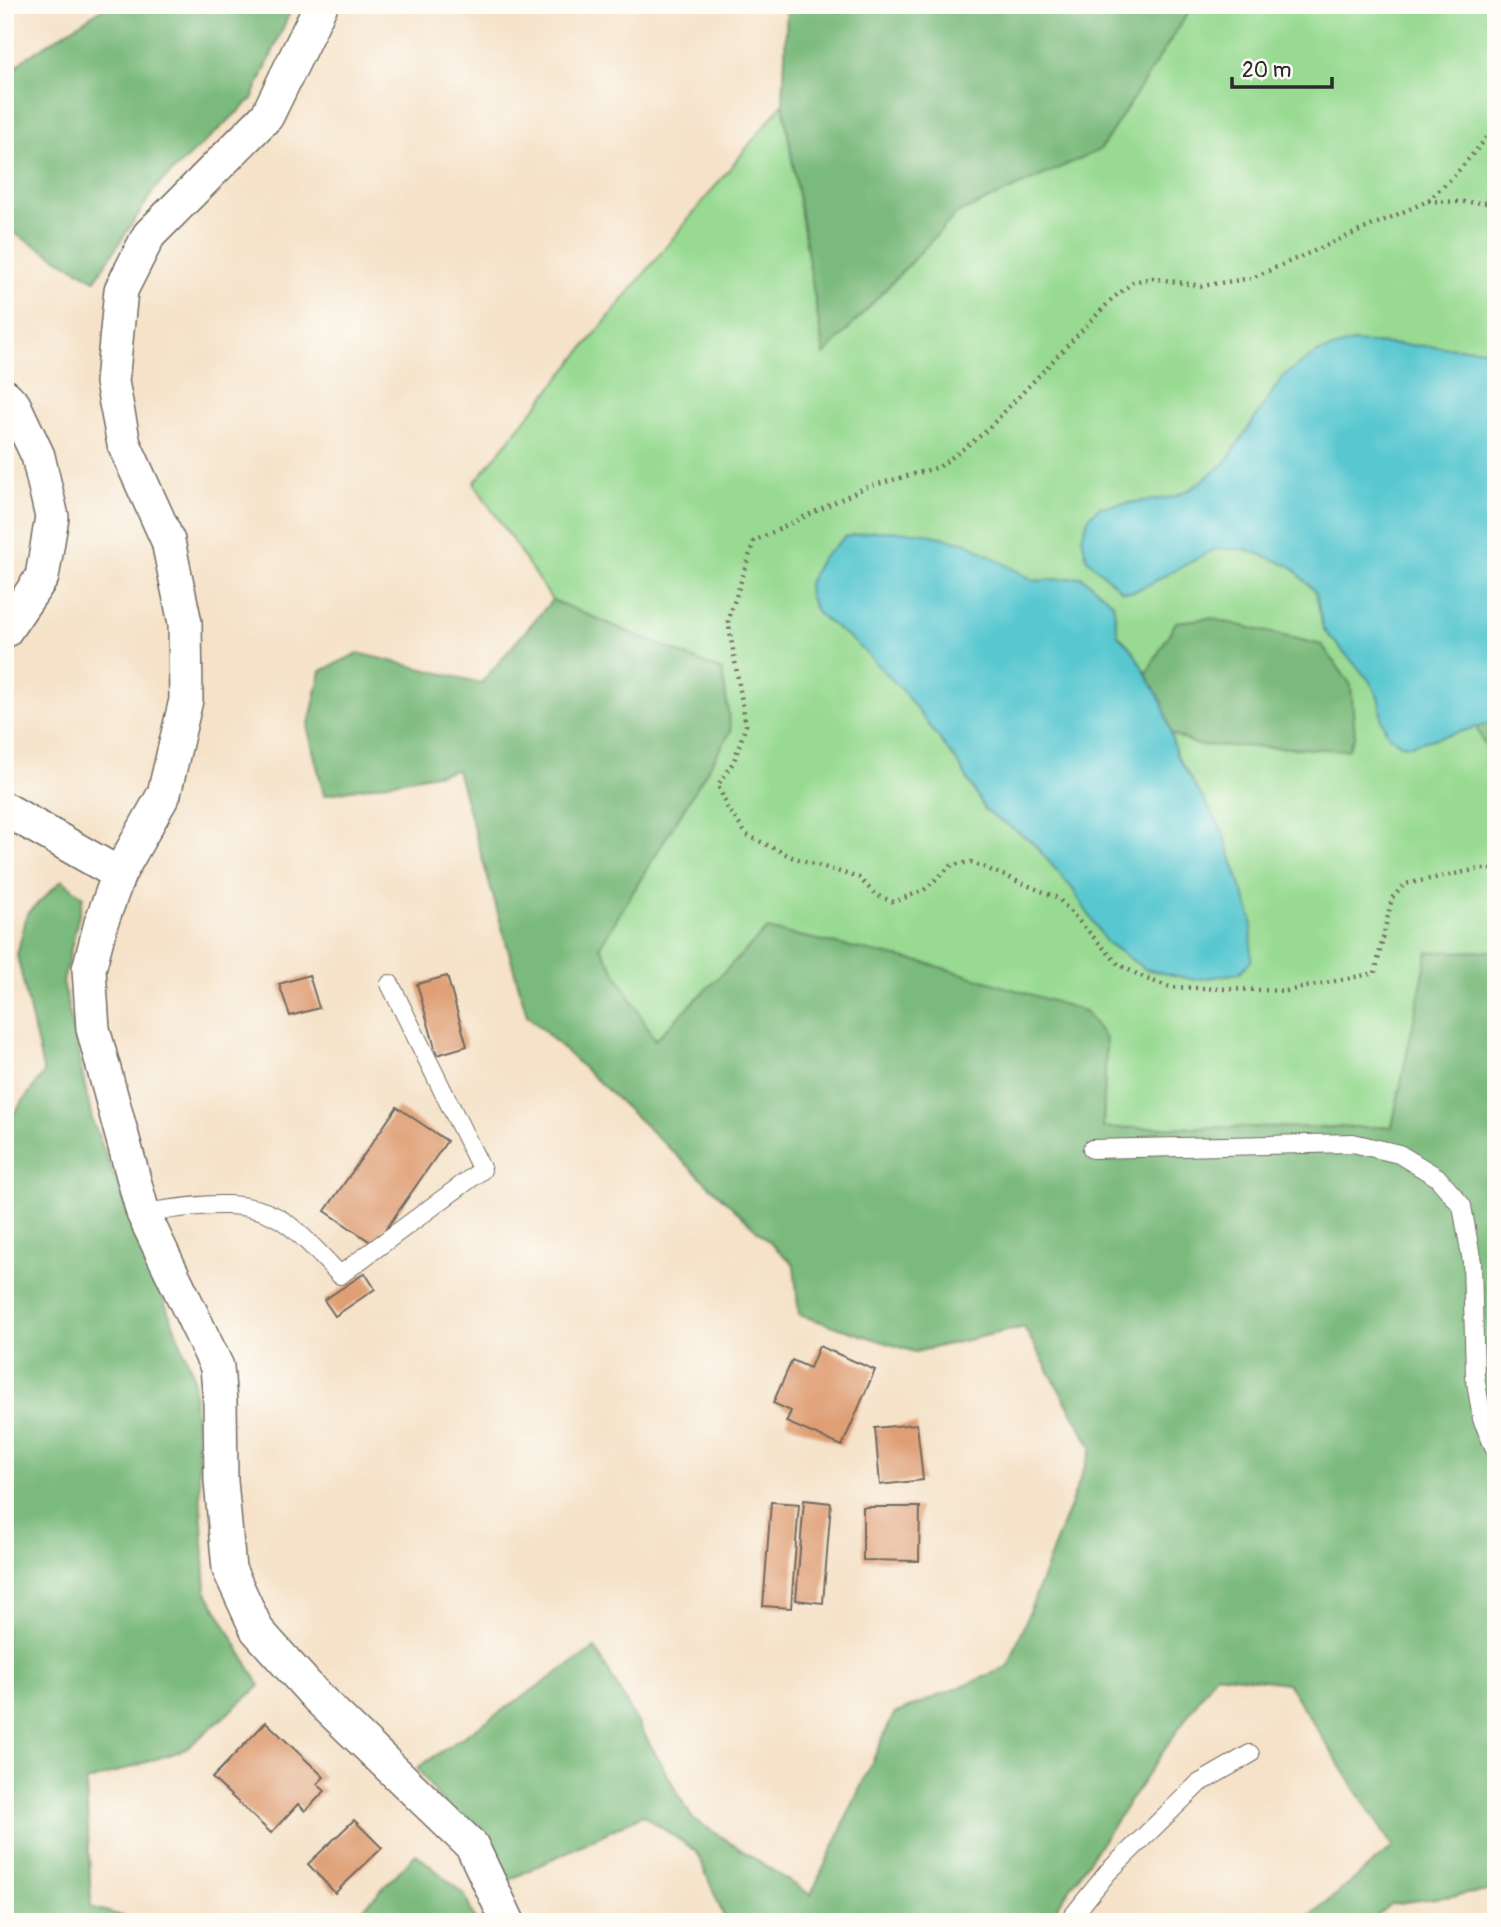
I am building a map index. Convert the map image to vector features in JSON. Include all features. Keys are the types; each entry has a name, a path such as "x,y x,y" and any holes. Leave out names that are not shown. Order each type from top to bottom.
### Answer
{"street":[{"path":"321,5 267,116 149,234 121,290 112,382 124,444 168,541 185,623 186,700 164,794 119,874 101,923 89,969 93,1029 144,1213 217,1367 221,1481 229,1569 257,1630 317,1697 472,1846 508,1922"},
{"path":"5,396 14,405 38,456 52,517 42,577 5,631"},
{"path":"5,809 119,874"}],"lane":[{"path":"144,1213 215,1204 263,1210 289,1225 340,1275 482,1170 390,984"},
{"path":"1092,1149 1353,1143 1399,1154 1437,1177 1462,1206 1472,1262 1475,1376 1482,1419 1496,1451"},
{"path":"1068,1922 1108,1872 1198,1784 1250,1754"}],"path":[{"path":"1496,127 1454,176 1427,201 1252,278 1201,286 1152,278 1133,282 1111,300 984,433 939,467 864,488 754,541 728,621 746,725 734,761 718,785 728,809 747,835 792,857 859,878 876,895 894,902 925,890 952,865 971,862 1058,898 1119,965 1170,987 1286,991 1375,973 1392,898 1405,884 1479,869 1496,869"},
{"path":"1427,201 1496,203"}],"green space":[{"path":"108,5 293,5 252,99 157,186 95,280 5,228 5,78 23,60"},
{"path":"787,5 1193,5 1100,150 956,214 824,355 783,103"},
{"path":"1193,5 1496,5 1496,951 1428,953 1392,1127 1103,1128 1106,1039 655,1040 600,946 731,731 722,671 552,600 474,483 783,103 824,354 956,214 1100,149"},
{"path":"552,600 722,671 731,731 600,946 655,1040 767,929 930,964 1085,1011 1106,1039 1103,1128 1392,1127 1428,952 1496,951 1496,1890 1390,1904 1370,1922 1303,1922 1393,1847 1287,1683 1216,1674 1047,1922 726,1922 697,1852 643,1815 503,1883 417,1768 595,1648 692,1818 811,1895 894,1714 1008,1667 1092,1448 1024,1327 915,1352 799,1315 794,1265 527,1015 457,770 324,795 308,729 321,671 358,653 481,683"},
{"path":"1209,618 1322,645 1351,685 1355,735 1348,750 1198,745 1170,733 1163,704 1146,674 1176,622"},
{"path":"1496,722 1496,769 1476,727"},
{"path":"62,880 83,897 63,982 92,1120 193,1374 206,1591 260,1686 186,1749 86,1782 91,1907 142,1922 5,1922 5,1125 44,1073 17,955 27,914"},
{"path":"416,1854 464,1894 476,1922 350,1922"}],"water":[{"path":"1352,342 1496,350 1496,722 1411,745 1401,744 1389,736 1382,722 1379,699 1369,680 1323,629 1316,593 1291,566 1245,549 1215,549 1144,587 1132,592 1122,591 1087,559 1082,537 1089,517 1099,507 1174,497 1194,487 1225,463 1284,375 1317,353"},
{"path":"873,531 919,532 967,543 1035,581 1082,577 1113,603 1118,635 1132,649 1163,704 1176,754 1222,830 1252,919 1251,961 1239,973 1195,980 1145,969 1106,942 1072,888 1031,841 985,810 960,766 902,690 857,644 817,613 809,596 808,583 821,559 845,537"}],"building":[{"path":"309,975 319,1008 290,1016 279,984"},
{"path":"447,976 467,1046 437,1055 417,984"},
{"path":"397,1107 447,1141 375,1245 325,1211"},
{"path":"365,1273 375,1289 335,1316 324,1300"},
{"path":"819,1346 875,1370 842,1446 786,1422 791,1411 773,1403 792,1360 810,1368"},
{"path":"917,1424 923,1480 880,1485 875,1428"},
{"path":"804,1500 831,1503 823,1603 796,1600"},
{"path":"771,1502 799,1504 791,1608 763,1606"},
{"path":"863,1507 920,1507 919,1561 863,1560"},
{"path":"266,1722 324,1777 317,1784 325,1791 305,1811 298,1804 271,1833 212,1778"},
{"path":"354,1820 382,1848 335,1893 308,1864"}]}
